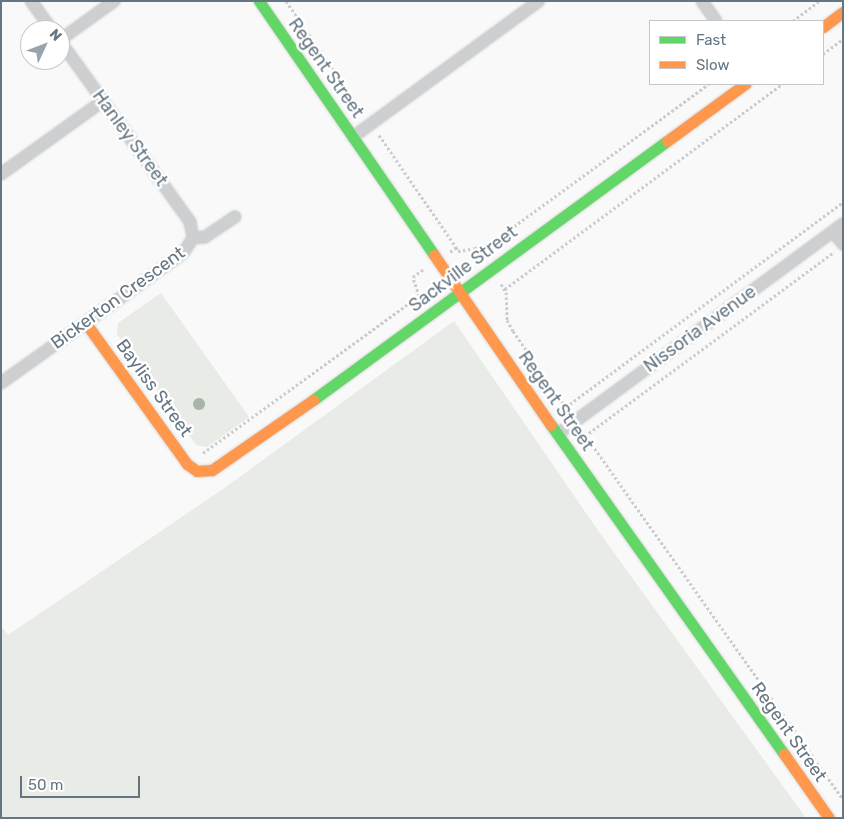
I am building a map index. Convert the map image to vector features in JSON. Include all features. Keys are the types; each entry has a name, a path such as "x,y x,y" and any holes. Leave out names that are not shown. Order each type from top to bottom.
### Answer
{"street":[{"path":"31,1 45,20"},
{"path":"70,34 114,1"},
{"name":"Regent Street","path":"259,1 558,434 828,818"},
{"path":"353,137 539,1"},
{"path":"702,1 715,20"},
{"path":"824,26 843,12"},
{"name":"Hanley Street","path":"70,55 190,222 193,238"},
{"name":"Sackville Street","path":"197,471 207,471 218,465 341,381 744,85"},
{"path":"1,174 103,101"},
{"name":"Bickerton Crescent","path":"1,383 183,253 193,238 205,236 235,217"},
{"path":"838,228 839,247"},
{"name":"Nissoria Avenue","path":"558,434 838,228"},
{"name":"Bayliss Street","path":"85,322 187,464 197,471"}],"path":[{"path":"286,1 359,108"},
{"path":"794,20 820,1"},
{"path":"824,53 843,39"},
{"path":"456,247 458,251 490,244 707,85"},
{"path":"505,289 781,85"},
{"path":"566,407 843,202"},
{"path":"585,436 839,247"},
{"path":"475,248 505,289 510,325 575,422 843,799"},
{"path":"208,450 419,296 413,277"}],"shaded area":[{"path":"161,293 249,417 207,447 196,445 117,334 118,323"},
{"path":"454,321 599,532 806,818 1,818 1,626 8,635 223,489"}],"traffic: fast":[{"path":"259,1 434,255"},
{"path":"313,400 667,141"},
{"path":"551,425 784,754"}],"traffic: slow":[{"path":"824,26 843,12"},
{"path":"667,141 744,85"},
{"path":"434,255 551,425"},
{"path":"85,322 187,464 197,471 212,470 313,400"},
{"path":"784,754 829,818"}]}
